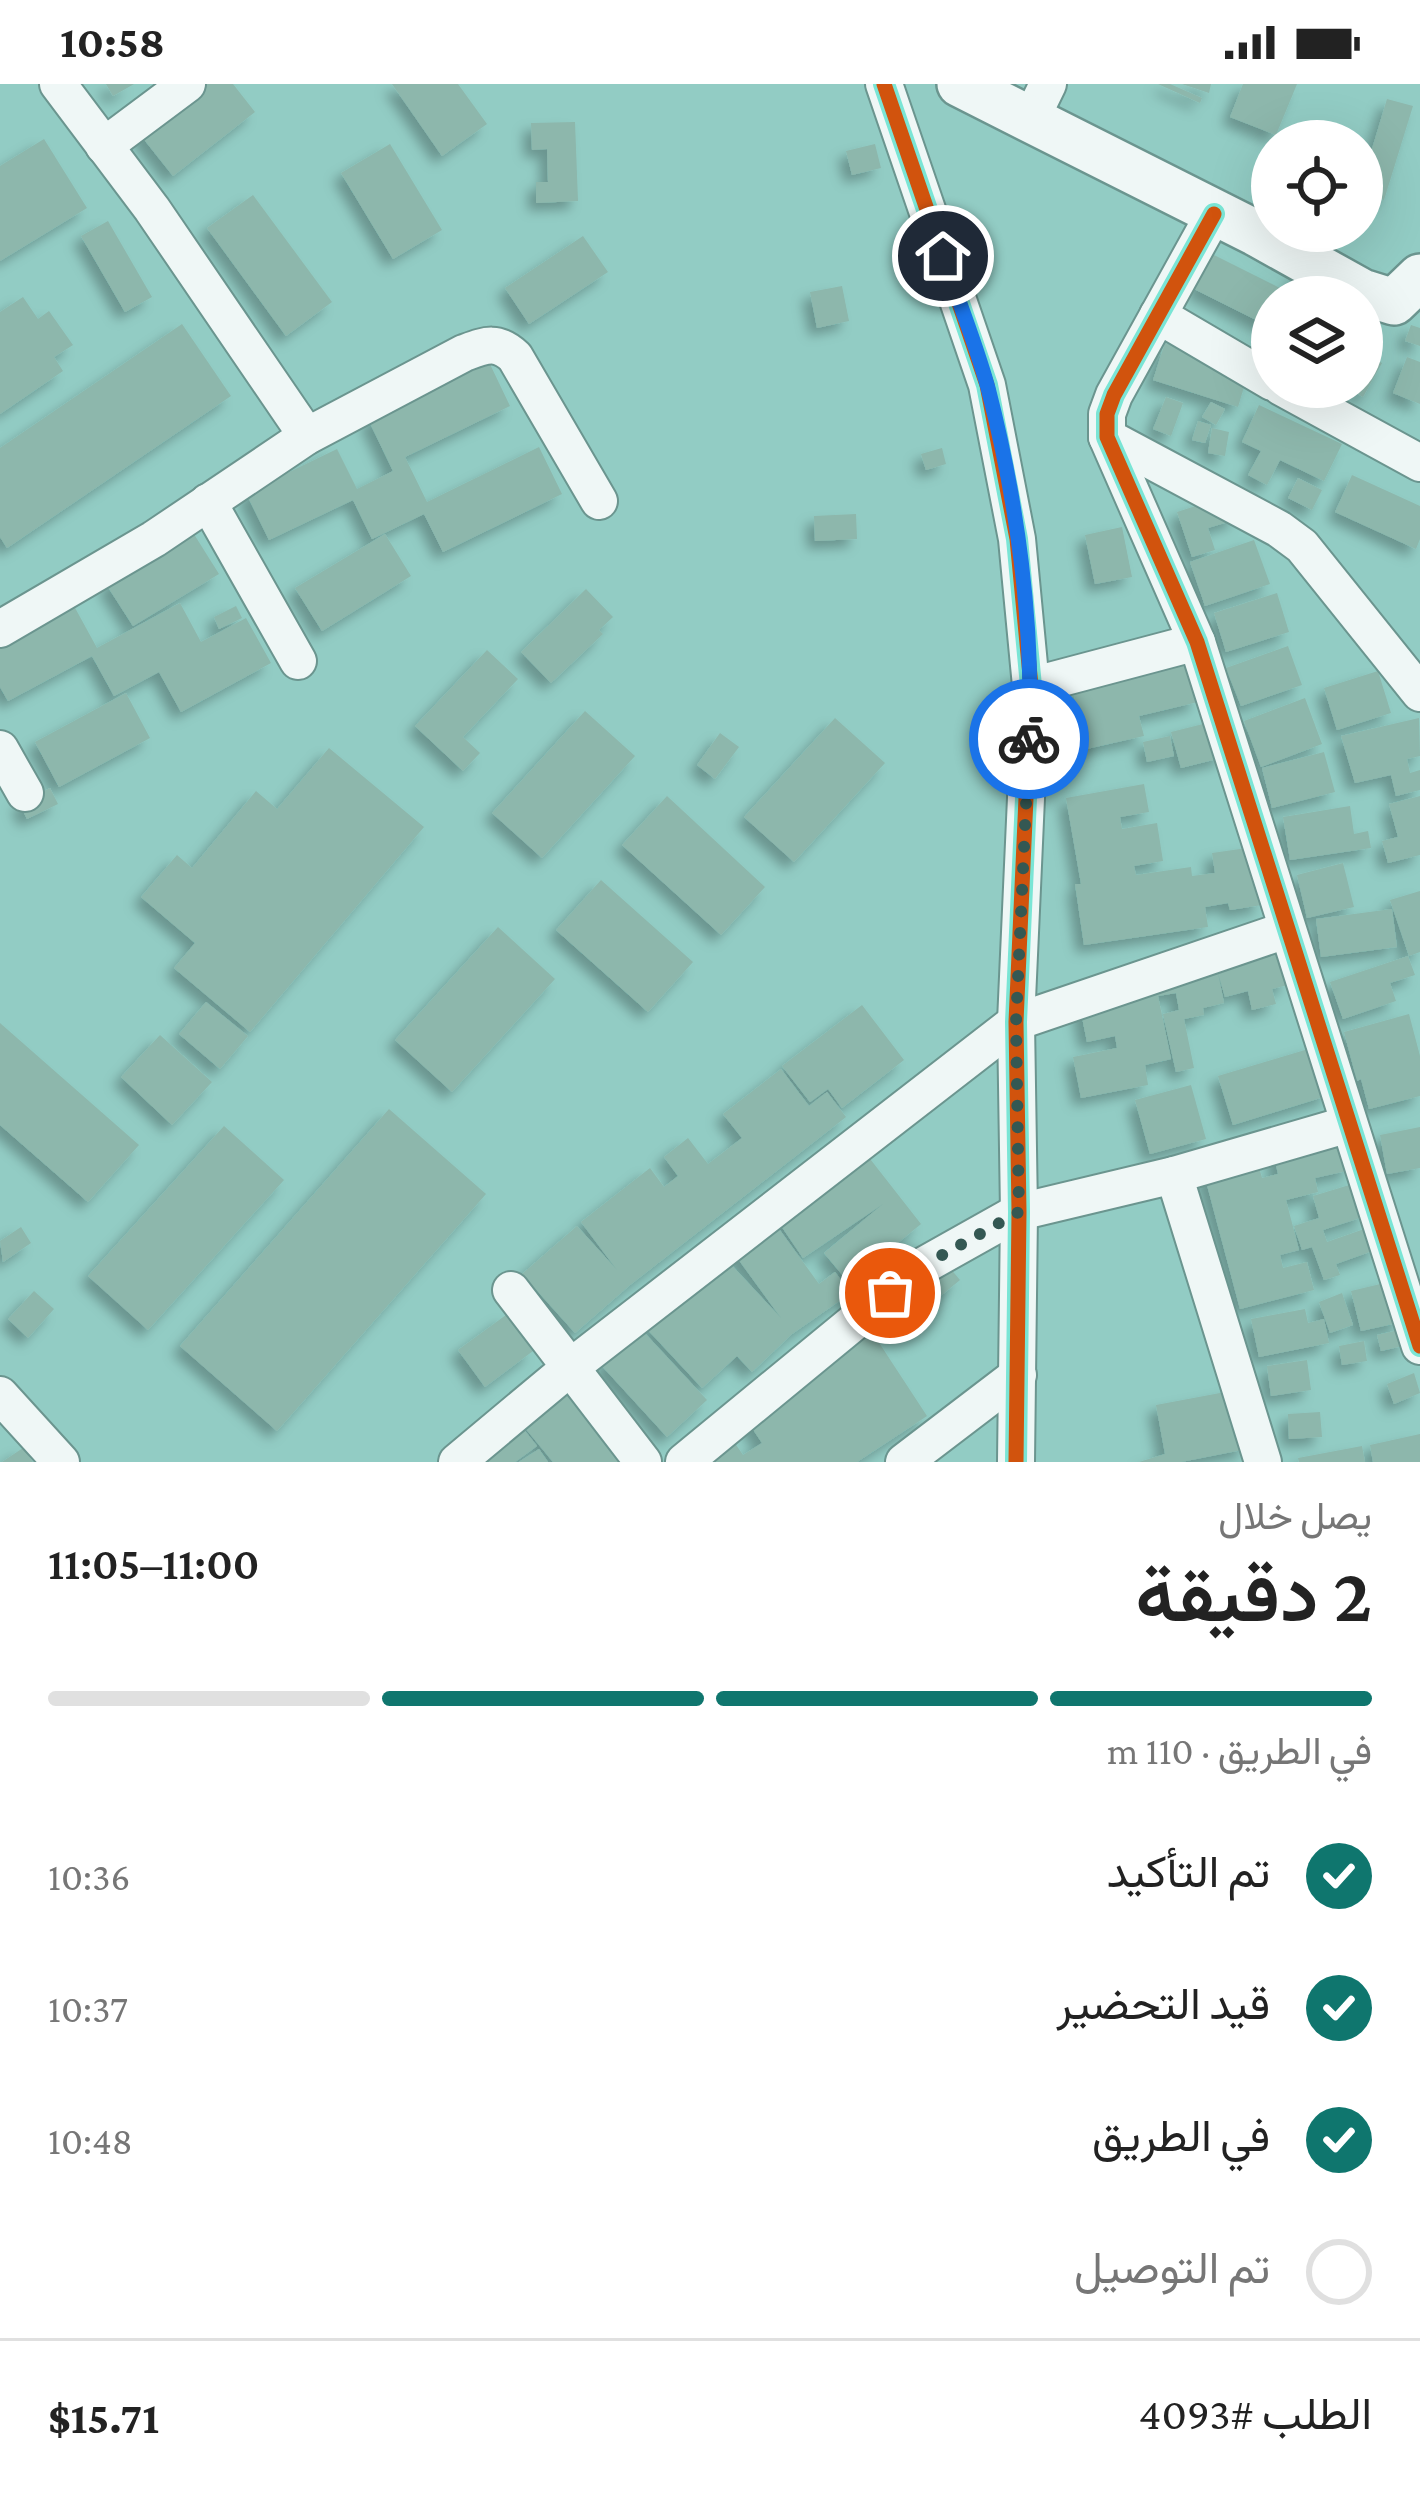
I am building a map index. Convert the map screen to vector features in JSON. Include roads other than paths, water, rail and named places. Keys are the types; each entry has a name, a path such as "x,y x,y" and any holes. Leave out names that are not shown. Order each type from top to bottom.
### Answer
{"street":[{"path":"58,84 307,436"},
{"path":"104,146 187,84"},
{"path":"884,84 987,386 1017,539 1031,686 1016,1022 1016,1462"},
{"path":"960,84 1039,101 1214,214 1362,292 1394,302 1413,283"},
{"path":"1214,214 1114,395 1107,414 1107,437 1197,642 1420,1346"},
{"path":"1158,315 1251,370"},
{"path":"0,629 154,539 307,436 464,352 496,343 515,357 599,501"},
{"path":"1318,408 1420,464"},
{"path":"1107,437 1279,529 1302,546 1420,693"},
{"path":"208,502 298,662"},
{"path":"1031,686 1197,642"},
{"path":"0,749 25,793"},
{"path":"457,1462 572,1366 1016,1022 1286,930"},
{"path":"684,1462 921,1267 1019,1212 1174,1175 1349,1124"},
{"path":"1174,1175 1263,1462"},
{"path":"511,1290 643,1462"},
{"path":"904,1462 1018,1375"},
{"path":"0,1395 61,1462"}]}
